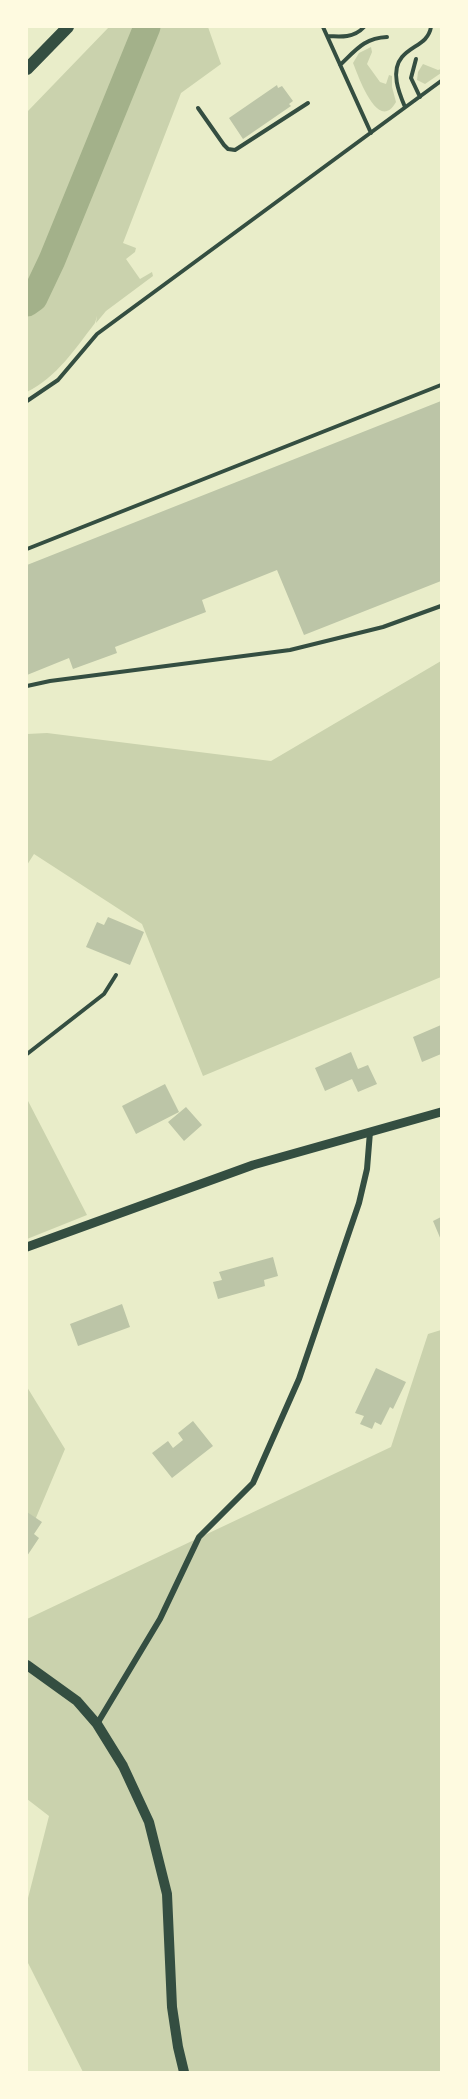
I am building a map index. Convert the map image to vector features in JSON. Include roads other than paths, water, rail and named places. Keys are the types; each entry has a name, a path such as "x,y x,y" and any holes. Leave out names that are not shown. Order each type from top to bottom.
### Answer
{"highway":[{"path":"27,69 68,27"}],"main road":[{"path":"27,1665 78,1701 97,1724 123,1766 149,1822 167,1894 172,2007 184,2072"}],"street":[{"path":"27,1247 253,1166 441,1112"},
{"path":"97,1724 160,1619 199,1537 253,1483 299,1379 359,1203 367,1169 370,1132"}],"lane":[{"path":"323,27 371,133"},
{"path":"327,36 347,36 355,34 364,27"},
{"path":"405,107 397,87 401,57 426,39 431,27"},
{"path":"340,65 365,41 387,36"},
{"path":"416,59 411,78 420,97"},
{"path":"27,401 58,380 97,334 441,81"},
{"path":"198,108 224,145 228,149 235,150 308,103"},
{"path":"27,549 441,385"},
{"path":"27,686 50,681 290,650 382,627 441,606"},
{"path":"27,1054 104,994 116,975"}],"waterway":[{"path":"27,303 34,298 52,260 147,27"}]}
